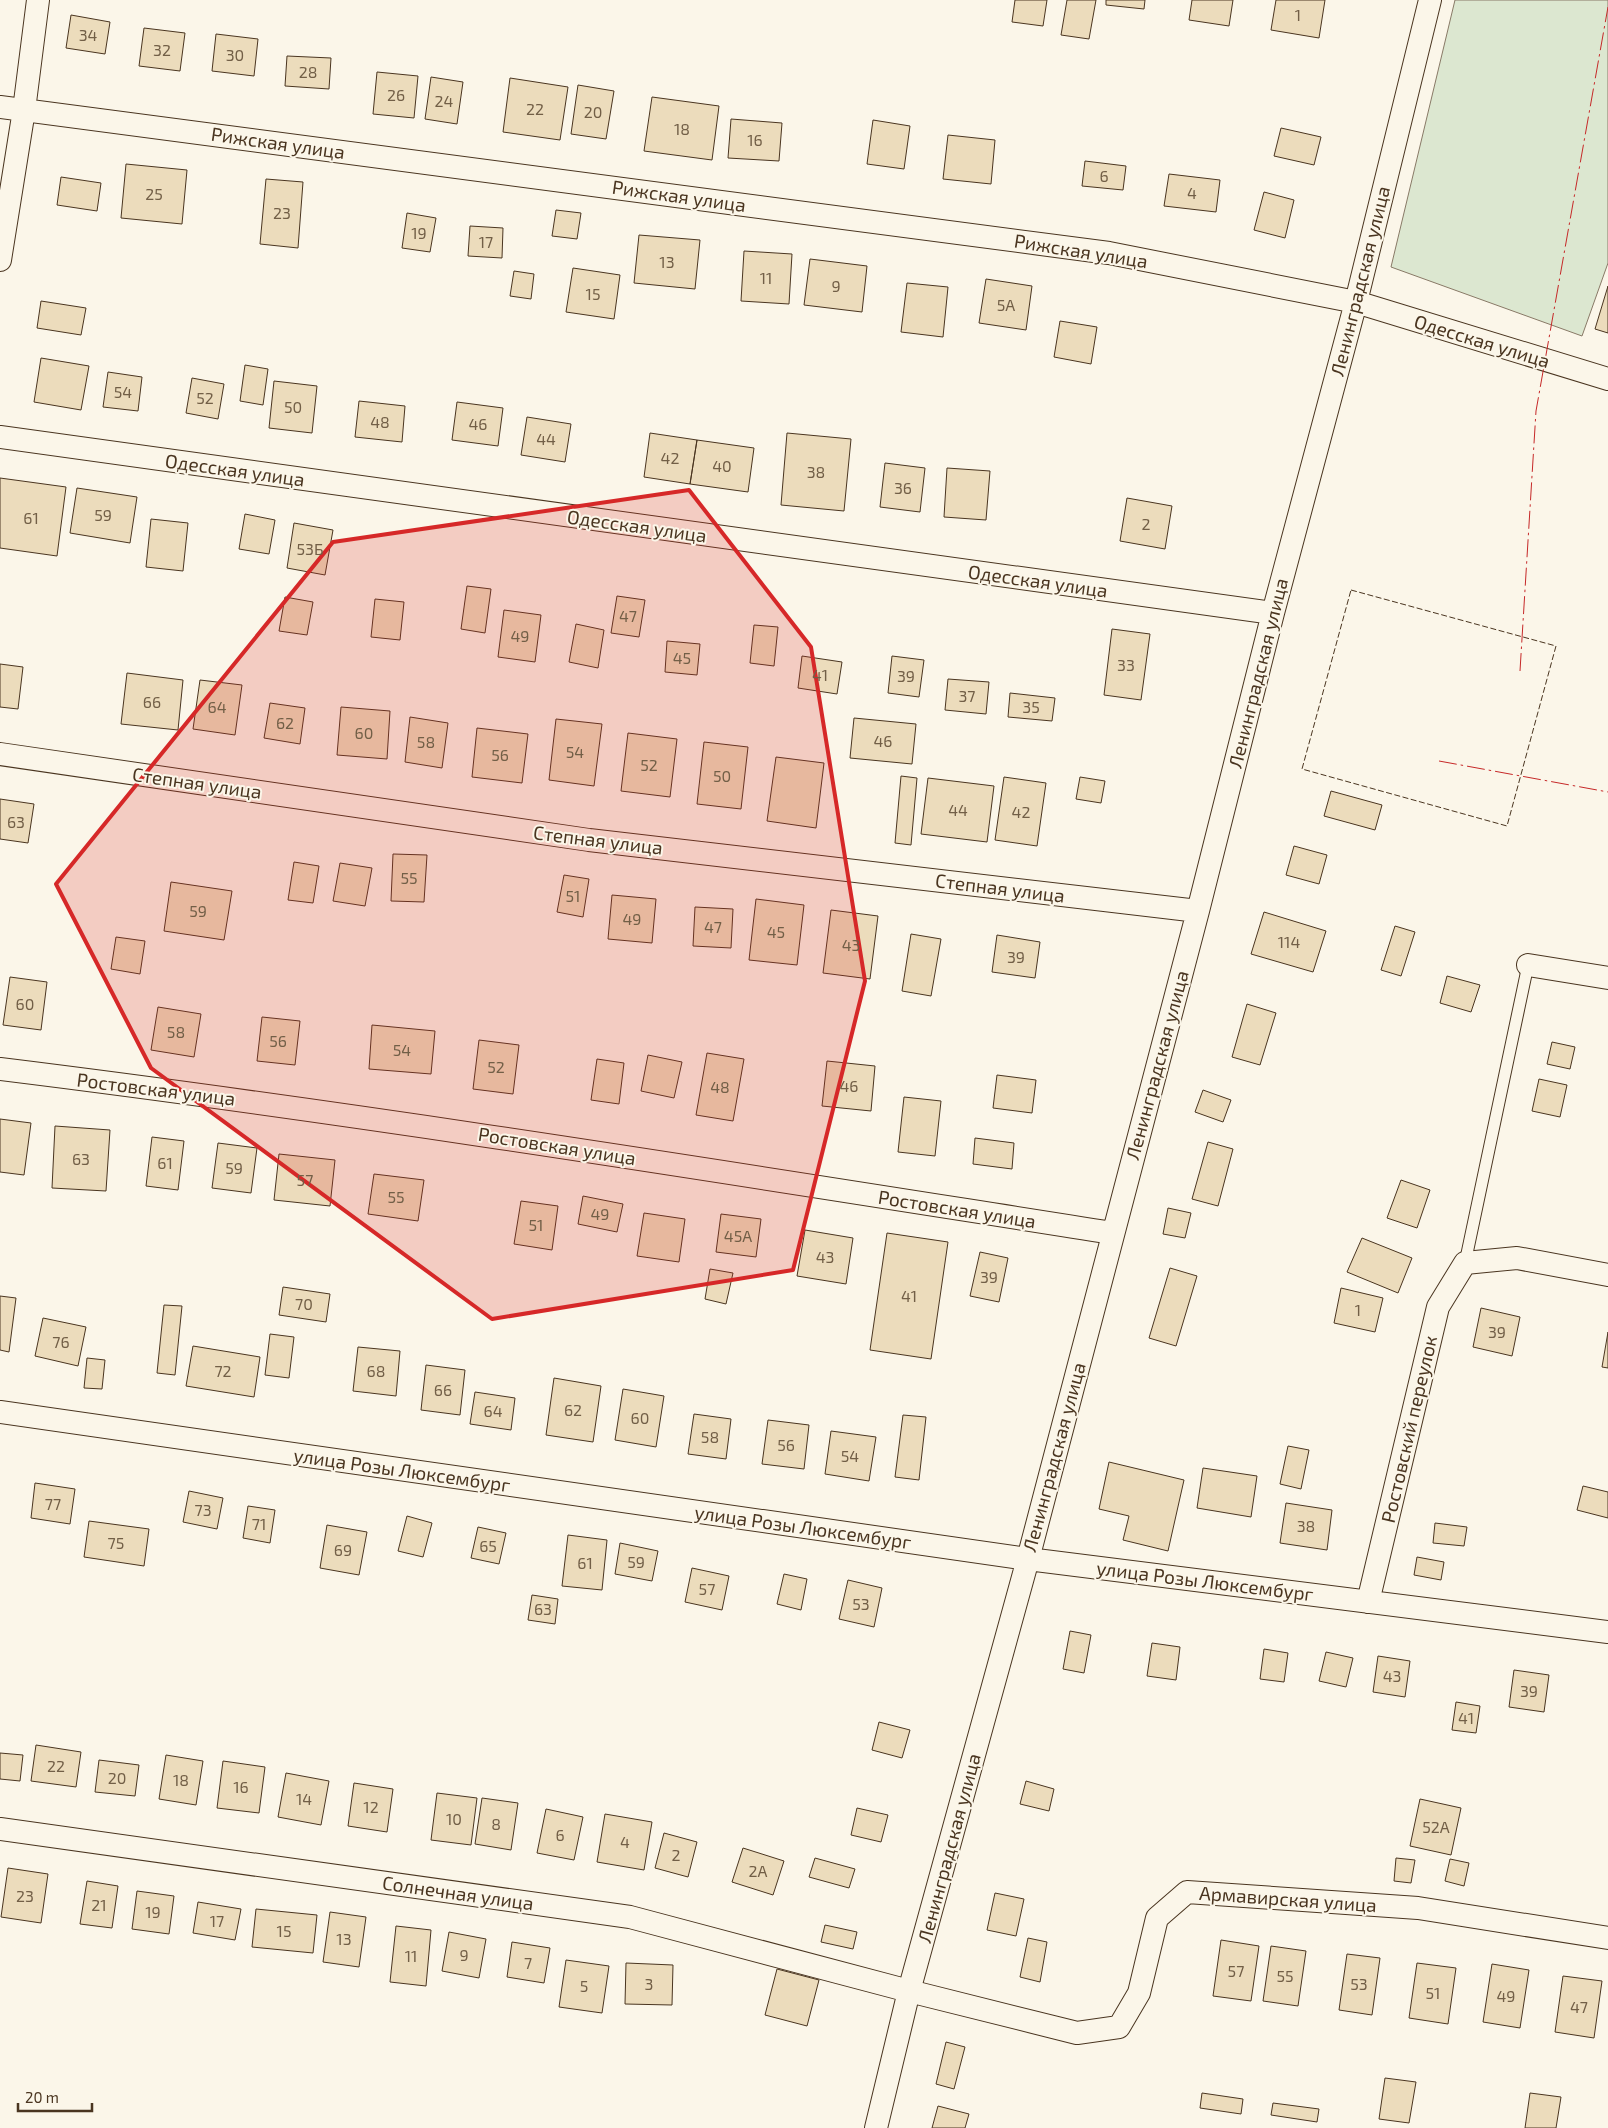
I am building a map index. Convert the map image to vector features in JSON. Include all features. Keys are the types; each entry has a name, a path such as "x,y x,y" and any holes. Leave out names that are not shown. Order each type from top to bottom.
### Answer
{"street":[{"path":"0,260 24,110 38,0"},
{"name":"Ленинградская улица","path":"876,2128 909,1991 1028,1559 1198,911 1273,613 1356,302 1430,0"},
{"name":"Рижская улица","path":"0,107 1108,253 1356,302"},
{"name":"Одесская улица","path":"1356,302 1608,379"},
{"name":"Одесская улица","path":"0,437 1273,613"},
{"name":"Степная улица","path":"0,754 589,840 1198,911"},
{"path":"1528,965 1608,978"},
{"name":"Ростовская улица","path":"0,1069 190,1092 492,1136 1113,1234"},
{"path":"1465,1263 1517,1258 1608,1275"},
{"name":"Ростовский переулок","path":"1368,1602 1438,1308 1465,1263"},
{"name":"улица Розы Люксембург","path":"0,1412 1028,1559 1608,1632"},
{"name":"Солнечная улица","path":"0,1829 630,1917 909,1991"},
{"name":"Армавирская улица","path":"909,1991 1077,2033 1119,2027 1140,1993 1157,1918 1187,1892 1418,1908 1608,1938"}],"lane":[{"path":"1465,1263 1528,965"}],"highlighted area":[{"path":"689,490 811,647 865,981 793,1270 492,1319 151,1068 56,884 333,542"}],"green space":[{"path":"1455,0 1608,0 1608,263 1582,336 1391,267"}],"building":[{"path":"1015,0 1047,0 1043,26 1012,22"},
{"path":"1067,0 1096,0 1089,39 1061,35"},
{"path":"1106,0 1145,0 1144,9 1106,5"},
{"path":"1192,0 1233,0 1229,26 1189,20"},
{"path":"1276,0 1325,0 1319,38 1271,30"},
{"path":"71,15 110,22 105,54 66,48"},
{"path":"144,28 185,33 180,71 139,66"},
{"path":"216,34 258,39 254,76 212,71"},
{"path":"287,56 331,58 329,89 285,86"},
{"path":"377,72 418,76 414,118 373,114"},
{"path":"431,77 463,82 457,124 425,119"},
{"path":"510,78 568,87 560,140 503,132"},
{"path":"578,85 614,91 606,139 571,134"},
{"path":"652,97 719,106 712,160 644,151"},
{"path":"731,119 782,123 779,161 728,158"},
{"path":"873,120 910,126 904,169 867,164"},
{"path":"1281,128 1321,137 1314,165 1274,156"},
{"path":"948,135 995,140 991,184 943,179"},
{"path":"1085,161 1126,166 1123,190 1082,186"},
{"path":"126,164 187,170 182,224 121,218"},
{"path":"1169,174 1220,180 1216,212 1164,206"},
{"path":"61,177 101,183 97,211 57,205"},
{"path":"266,179 303,182 298,248 260,244"},
{"path":"1264,192 1294,200 1285,238 1254,230"},
{"path":"556,210 581,213 577,239 552,236"},
{"path":"407,213 436,218 430,252 402,248"},
{"path":"470,226 503,228 502,258 468,256"},
{"path":"639,235 700,240 695,289 634,283"},
{"path":"744,251 792,254 789,304 741,301"},
{"path":"810,259 867,266 862,312 804,305"},
{"path":"573,268 620,275 614,319 566,312"},
{"path":"514,271 534,274 531,299 510,296"},
{"path":"986,279 1032,286 1026,330 979,323"},
{"path":"907,283 948,287 943,337 901,332"},
{"path":"1608,286 1608,333 1595,329"},
{"path":"41,301 86,308 81,335 37,328"},
{"path":"1060,321 1097,327 1091,364 1054,357"},
{"path":"41,358 89,366 81,410 34,402"},
{"path":"245,365 268,369 263,405 240,401"},
{"path":"108,372 142,377 138,411 103,407"},
{"path":"192,378 224,384 218,419 186,413"},
{"path":"274,381 317,386 312,433 269,428"},
{"path":"359,401 405,406 402,442 355,437"},
{"path":"457,402 503,408 498,446 452,440"},
{"path":"527,417 571,424 565,462 521,455"},
{"path":"650,433 697,440 690,484 644,477"},
{"path":"787,433 851,439 844,511 781,505"},
{"path":"697,440 754,448 748,492 690,484"},
{"path":"885,463 925,468 920,512 880,507"},
{"path":"947,468 990,471 986,520 944,517"},
{"path":"0,478 66,487 57,556 0,548"},
{"path":"77,488 137,497 130,543 70,533"},
{"path":"1127,498 1172,506 1165,549 1120,541"},
{"path":"245,514 275,520 269,554 239,549"},
{"path":"151,519 188,523 183,571 146,567"},
{"path":"294,523 333,530 325,575 287,568"},
{"path":"467,586 491,589 485,633 461,629"},
{"path":"617,596 645,600 639,637 611,633"},
{"path":"285,597 313,602 307,635 279,631"},
{"path":"375,599 404,602 400,640 371,637"},
{"path":"504,610 541,615 535,662 498,657"},
{"path":"576,624 604,630 598,668 569,662"},
{"path":"754,625 778,627 774,666 750,663"},
{"path":"1112,629 1150,634 1141,700 1104,695"},
{"path":"667,641 700,644 697,675 665,672"},
{"path":"802,656 842,662 837,694 798,688"},
{"path":"892,656 924,660 919,697 888,693"},
{"path":"0,664 23,667 18,709 0,707"},
{"path":"127,673 183,680 178,730 121,724"},
{"path":"948,679 989,682 986,714 945,710"},
{"path":"200,680 242,685 235,735 193,729"},
{"path":"1010,693 1055,698 1052,721 1008,717"},
{"path":"270,703 305,708 300,744 264,738"},
{"path":"341,707 390,711 387,759 337,755"},
{"path":"410,717 448,723 442,768 405,762"},
{"path":"854,718 916,724 912,764 850,758"},
{"path":"556,719 602,724 594,786 549,780"},
{"path":"477,728 528,734 522,783 472,777"},
{"path":"628,733 677,739 670,797 621,791"},
{"path":"704,742 748,747 741,809 697,804"},
{"path":"776,757 824,763 816,828 767,821"},
{"path":"901,776 917,778 911,845 895,843"},
{"path":"1004,777 1046,783 1037,846 995,840"},
{"path":"1080,777 1105,781 1101,803 1076,799"},
{"path":"928,778 994,786 987,842 921,834"},
{"path":"1331,791 1382,805 1375,830 1324,816"},
{"path":"0,799 34,804 28,843 0,839"},
{"path":"1294,846 1327,855 1319,884 1286,875"},
{"path":"393,854 427,855 424,902 391,901"},
{"path":"294,862 319,866 313,903 288,900"},
{"path":"340,863 372,868 365,906 333,901"},
{"path":"564,875 589,879 583,917 557,912"},
{"path":"171,882 232,891 224,940 164,931"},
{"path":"612,895 656,899 652,943 608,939"},
{"path":"756,899 804,905 797,965 749,960"},
{"path":"695,907 733,909 731,948 693,946"},
{"path":"831,910 878,916 870,979 823,973"},
{"path":"1264,912 1326,931 1313,972 1251,954"},
{"path":"1395,926 1415,932 1401,976 1381,970"},
{"path":"911,934 941,939 931,996 902,991"},
{"path":"997,935 1040,942 1035,978 992,972"},
{"path":"116,937 145,941 140,974 111,969"},
{"path":"1447,976 1480,985 1471,1012 1440,1003"},
{"path":"10,977 47,982 41,1030 3,1025"},
{"path":"1247,1004 1276,1013 1260,1065 1232,1057"},
{"path":"158,1007 201,1014 194,1057 151,1050"},
{"path":"262,1017 300,1021 295,1065 257,1061"},
{"path":"372,1025 435,1031 431,1074 369,1069"},
{"path":"479,1040 519,1045 513,1094 473,1089"},
{"path":"1552,1042 1575,1047 1570,1069 1547,1064"},
{"path":"707,1053 744,1059 733,1121 696,1115"},
{"path":"648,1055 682,1062 674,1098 641,1091"},
{"path":"597,1059 624,1063 619,1104 591,1100"},
{"path":"827,1061 875,1066 871,1111 822,1106"},
{"path":"997,1075 1036,1080 1032,1113 993,1108"},
{"path":"1539,1079 1567,1085 1560,1117 1532,1111"},
{"path":"1203,1090 1231,1100 1223,1122 1195,1112"},
{"path":"904,1097 941,1101 935,1156 898,1152"},
{"path":"0,1119 31,1123 24,1175 0,1172"},
{"path":"55,1126 110,1130 106,1191 52,1188"},
{"path":"152,1137 184,1141 178,1190 146,1186"},
{"path":"975,1138 1014,1143 1012,1169 973,1164"},
{"path":"1208,1142 1233,1149 1218,1206 1192,1199"},
{"path":"218,1143 257,1148 251,1193 212,1188"},
{"path":"279,1154 335,1160 330,1206 274,1200"},
{"path":"374,1174 424,1180 418,1221 368,1214"},
{"path":"1401,1180 1430,1190 1417,1228 1387,1218"},
{"path":"583,1196 623,1204 617,1232 578,1224"},
{"path":"521,1201 558,1206 552,1250 514,1244"},
{"path":"1168,1208 1191,1213 1185,1238 1163,1234"},
{"path":"644,1213 685,1219 679,1262 637,1256"},
{"path":"721,1214 761,1219 756,1257 716,1252"},
{"path":"805,1230 853,1238 846,1284 797,1276"},
{"path":"887,1233 948,1242 931,1359 870,1350"},
{"path":"1362,1238 1412,1258 1398,1293 1347,1272"},
{"path":"980,1252 1008,1258 999,1302 970,1296"},
{"path":"1170,1268 1197,1276 1176,1346 1149,1338"},
{"path":"710,1269 733,1273 726,1304 705,1299"},
{"path":"283,1287 330,1294 326,1322 279,1315"},
{"path":"1341,1288 1383,1298 1375,1332 1334,1323"},
{"path":"0,1296 16,1298 9,1352 0,1350"},
{"path":"164,1305 182,1306 175,1375 157,1373"},
{"path":"1481,1308 1520,1317 1512,1356 1473,1347"},
{"path":"43,1318 86,1327 78,1366 35,1356"},
{"path":"1608,1332 1608,1368 1602,1367"},
{"path":"270,1334 294,1337 289,1378 265,1375"},
{"path":"193,1346 260,1357 254,1397 186,1386"},
{"path":"358,1347 400,1351 396,1396 353,1391"},
{"path":"87,1358 105,1360 102,1389 84,1388"},
{"path":"426,1365 465,1370 460,1415 421,1410"},
{"path":"554,1378 601,1386 593,1442 546,1435"},
{"path":"623,1389 664,1396 656,1447 615,1440"},
{"path":"475,1392 515,1398 511,1430 470,1424"},
{"path":"694,1414 731,1419 726,1459 688,1454"},
{"path":"903,1415 926,1417 919,1480 895,1477"},
{"path":"768,1420 809,1425 804,1469 762,1464"},
{"path":"831,1431 876,1437 869,1481 825,1474"},
{"path":"1288,1446 1309,1450 1301,1489 1280,1484"},
{"path":"1109,1462 1184,1480 1168,1551 1123,1540 1129,1516 1099,1509"},
{"path":"1203,1468 1257,1476 1251,1517 1197,1508"},
{"path":"35,1483 75,1489 70,1524 31,1518"},
{"path":"1583,1486 1608,1492 1608,1518 1577,1510"},
{"path":"189,1491 223,1498 217,1529 183,1522"},
{"path":"1286,1503 1332,1510 1327,1550 1280,1543"},
{"path":"248,1506 275,1510 270,1543 243,1538"},
{"path":"407,1516 432,1523 423,1557 398,1551"},
{"path":"89,1521 149,1529 144,1566 84,1557"},
{"path":"1435,1523 1467,1527 1464,1546 1433,1543"},
{"path":"327,1525 367,1532 359,1575 320,1568"},
{"path":"478,1527 506,1533 499,1564 471,1558"},
{"path":"568,1535 607,1540 602,1590 562,1586"},
{"path":"620,1543 658,1551 652,1581 615,1574"},
{"path":"1417,1557 1444,1562 1441,1580 1414,1575"},
{"path":"692,1568 729,1576 722,1610 685,1602"},
{"path":"784,1574 807,1579 801,1610 777,1604"},
{"path":"848,1580 882,1588 874,1627 839,1619"},
{"path":"532,1595 558,1599 555,1624 528,1620"},
{"path":"1070,1631 1091,1635 1084,1673 1063,1669"},
{"path":"1152,1643 1180,1647 1176,1680 1147,1676"},
{"path":"1264,1649 1288,1653 1284,1682 1260,1679"},
{"path":"1326,1652 1353,1658 1346,1687 1319,1681"},
{"path":"1378,1656 1410,1661 1405,1697 1373,1692"},
{"path":"1514,1670 1549,1675 1544,1712 1509,1707"},
{"path":"1456,1702 1480,1706 1476,1733 1452,1730"},
{"path":"879,1722 910,1730 902,1758 872,1750"},
{"path":"36,1745 81,1752 76,1787 31,1781"},
{"path":"0,1753 23,1755 20,1781 0,1779"},
{"path":"166,1755 203,1761 196,1805 159,1799"},
{"path":"99,1760 139,1765 135,1796 95,1792"},
{"path":"223,1761 265,1767 259,1813 217,1808"},
{"path":"286,1773 329,1781 321,1825 278,1817"},
{"path":"1026,1781 1054,1789 1049,1811 1020,1804"},
{"path":"354,1783 393,1789 387,1832 348,1826"},
{"path":"437,1793 477,1798 471,1845 431,1840"},
{"path":"482,1798 518,1803 511,1850 475,1844"},
{"path":"1420,1799 1461,1808 1451,1855 1410,1846"},
{"path":"857,1808 888,1815 881,1842 851,1835"},
{"path":"546,1809 583,1817 574,1860 537,1853"},
{"path":"605,1814 652,1822 644,1870 597,1862"},
{"path":"664,1833 697,1842 688,1877 655,1868"},
{"path":"743,1848 784,1861 773,1895 732,1882"},
{"path":"815,1858 855,1869 849,1888 809,1877"},
{"path":"1396,1858 1415,1860 1411,1883 1394,1881"},
{"path":"1450,1859 1469,1863 1464,1886 1445,1881"},
{"path":"8,1868 48,1874 41,1923 1,1917"},
{"path":"87,1881 118,1886 112,1928 80,1924"},
{"path":"137,1891 174,1896 169,1934 132,1929"},
{"path":"995,1893 1024,1899 1016,1936 987,1930"},
{"path":"198,1902 241,1909 235,1940 193,1933"},
{"path":"256,1909 317,1915 313,1953 252,1947"},
{"path":"330,1912 366,1917 359,1967 323,1962"},
{"path":"825,1925 857,1932 853,1949 821,1942"},
{"path":"396,1926 431,1930 426,1986 390,1982"},
{"path":"449,1932 486,1939 479,1978 442,1971"},
{"path":"1028,1938 1047,1942 1040,1982 1020,1977"},
{"path":"1221,1940 1259,1946 1251,2001 1213,1996"},
{"path":"512,1942 550,1948 544,1983 507,1977"},
{"path":"1271,1946 1306,1951 1298,2006 1263,2001"},
{"path":"1347,1954 1380,1958 1372,2015 1339,2010"},
{"path":"566,1960 609,1966 602,2013 559,2007"},
{"path":"626,1963 673,1965 672,2005 625,2004"},
{"path":"1417,1963 1456,1968 1448,2024 1409,2018"},
{"path":"1492,1964 1529,1970 1520,2028 1483,2022"},
{"path":"777,1969 819,1980 807,2026 765,2015"},
{"path":"1563,1976 1602,1981 1594,2038 1555,2032"},
{"path":"946,2042 965,2047 954,2089 936,2084"},
{"path":"1385,2078 1416,2082 1409,2123 1379,2119"},
{"path":"1202,2093 1243,2099 1241,2114 1200,2108"},
{"path":"1530,2093 1561,2097 1556,2128 1525,2128"},
{"path":"1273,2103 1319,2109 1317,2122 1271,2115"},
{"path":"938,2106 969,2114 965,2128 932,2128"}],"fence":[{"path":"1351,590 1556,646 1507,826 1302,769 1351,590"}],"power":[{"path":"1520,671 1536,411 1608,7"},
{"path":"1439,761 1608,792"}]}
